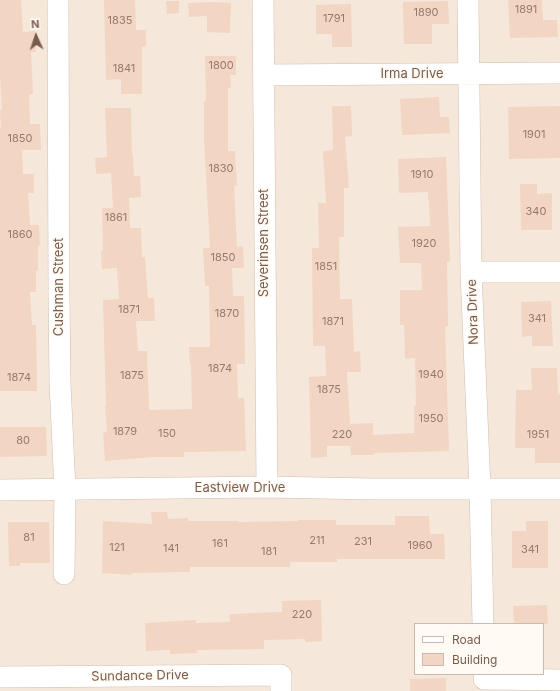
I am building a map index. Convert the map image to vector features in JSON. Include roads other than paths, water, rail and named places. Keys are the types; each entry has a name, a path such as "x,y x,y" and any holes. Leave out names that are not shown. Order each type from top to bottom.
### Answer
{"street":[{"name":"Cushman Street","path":"58,0 59,296 60,383 65,490 64,574"},
{"name":"Severinsen Street","path":"263,0 267,487"},
{"name":"Nora Drive","path":"468,0 471,272 480,489 483,623"},
{"name":"Irma Drive","path":"264,76 560,73"},
{"path":"471,272 560,272"},
{"name":"Eastview Drive","path":"0,490 267,487 372,489 560,489"},
{"name":"Sundance Drive","path":"0,677 281,683"},
{"path":"484,681 560,680"}]}
